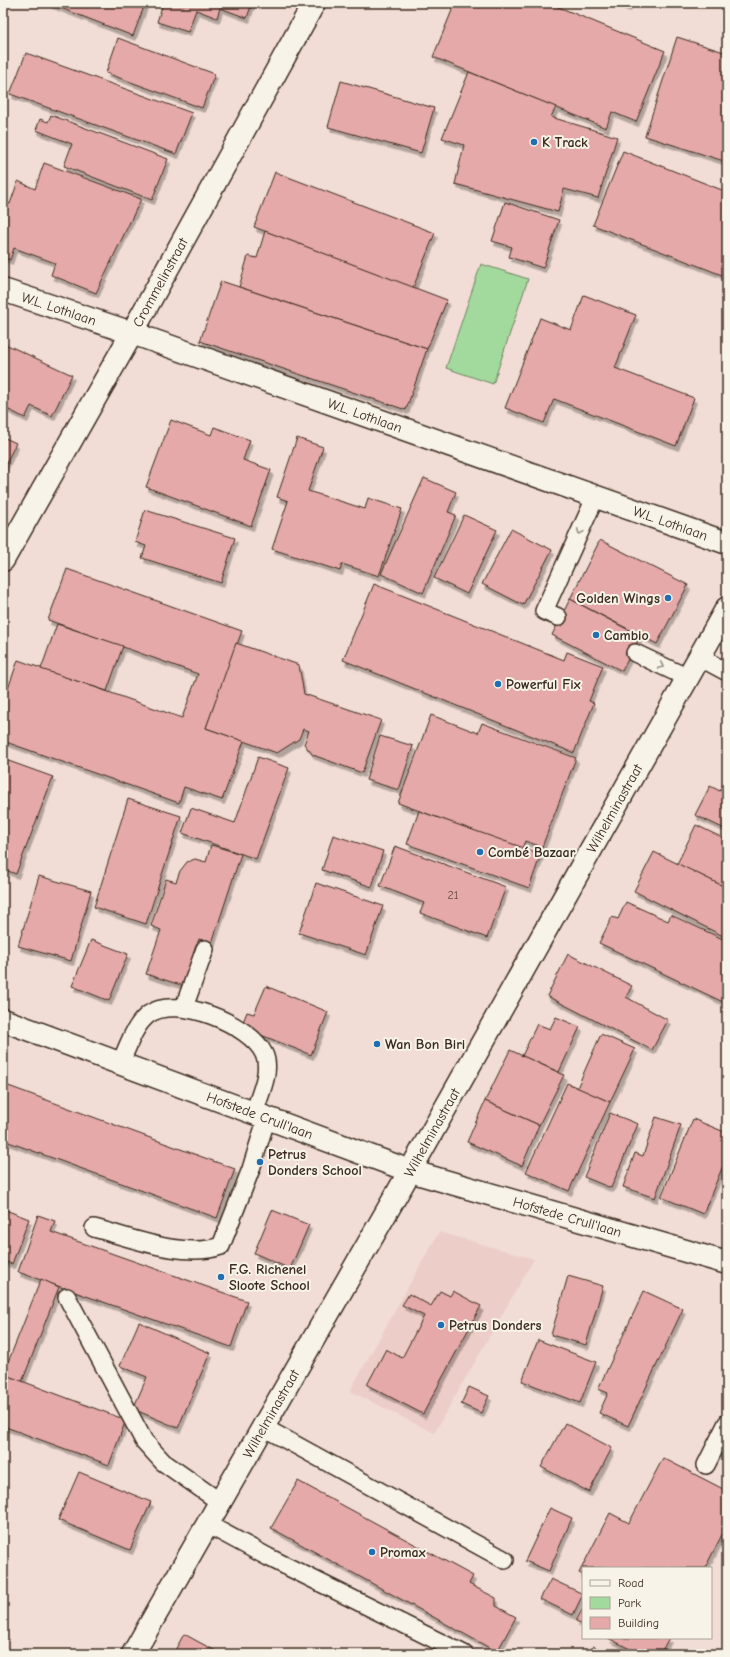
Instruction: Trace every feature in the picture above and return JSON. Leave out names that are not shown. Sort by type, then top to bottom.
[{"type":"street","name":"Crommelinstraat","points":[[3,560],[132,333],[314,3]]},
{"type":"street","name":"W.L. Lothlaan","points":[[3,290],[132,333],[727,542]]},
{"type":"street","name":"Wilhelminastraat","points":[[132,1654],[410,1171],[727,608]]},
{"type":"street","name":"Hofstede Crull'laan","points":[[3,1020],[410,1171],[727,1263]]},
{"type":"lane","points":[[558,617],[544,611],[596,496]]},
{"type":"lane","points":[[635,653],[688,678]]},
{"type":"lane","points":[[699,657],[727,672]]},
{"type":"lane","points":[[184,1007],[205,949]]},
{"type":"lane","points":[[94,1228],[183,1251],[208,1250],[221,1246],[251,1169],[267,1068],[264,1054],[255,1041],[232,1025],[198,1010],[184,1007],[165,1007],[150,1014],[139,1024],[120,1064]]},
{"type":"lane","points":[[67,1297],[144,1441],[163,1462],[220,1502]]},
{"type":"lane","points":[[706,1465],[727,1423]]},
{"type":"lane","points":[[263,1427],[505,1560]]},
{"type":"lane","points":[[207,1524],[268,1557],[464,1654]]},
{"type":"shaded area","name":"Petrus Donders","points":[[439,1232],[534,1259],[434,1433],[350,1391]]},
{"type":"green space","points":[[481,264],[528,279],[493,384],[446,368]]},
{"type":"building","points":[[48,3],[142,3],[145,4],[133,36]]},
{"type":"building","points":[[163,3],[252,3],[247,18],[220,8],[217,18],[196,10],[188,32],[157,22]]},
{"type":"building","points":[[455,3],[549,3],[665,51],[636,122],[612,112],[606,128],[433,57]]},
{"type":"building","points":[[618,3],[629,3],[628,7]]},
{"type":"building","points":[[677,37],[727,53],[727,162],[645,136]]},
{"type":"building","points":[[118,38],[215,74],[202,108],[106,73]]},
{"type":"building","points":[[26,53],[192,113],[176,154],[10,94]]},
{"type":"building","name":"K Track","points":[[469,72],[556,107],[551,117],[617,137],[598,198],[564,189],[558,212],[455,184],[464,145],[442,138]]},
{"type":"building","points":[[341,81],[434,108],[421,153],[328,127]]},
{"type":"building","points":[[51,115],[168,159],[152,200],[64,166],[72,144],[36,130],[40,119],[48,122]]},
{"type":"building","points":[[623,151],[727,192],[727,277],[593,225]]},
{"type":"building","points":[[44,163],[141,199],[96,293],[51,275],[55,263],[14,248],[10,260],[3,257],[3,201],[10,204],[18,181],[35,189]]},
{"type":"building","points":[[275,172],[435,233],[413,288],[254,227]]},
{"type":"building","points":[[505,202],[559,220],[543,268],[509,257],[512,247],[492,241]]},
{"type":"building","points":[[265,231],[447,300],[427,349],[239,287],[248,256],[257,258]]},
{"type":"building","points":[[221,281],[427,349],[406,410],[200,341]]},
{"type":"building","points":[[584,295],[636,315],[615,368],[694,398],[676,446],[554,399],[544,423],[505,408],[540,318],[571,330]]},
{"type":"building","points":[[3,343],[72,375],[52,416],[31,406],[25,418],[3,407]]},
{"type":"building","points":[[171,420],[211,435],[214,427],[250,440],[243,460],[271,470],[251,526],[146,487]]},
{"type":"building","points":[[3,437],[16,443],[3,470]]},
{"type":"building","points":[[297,438],[323,447],[308,491],[365,509],[368,498],[402,509],[379,576],[342,564],[340,571],[272,549],[288,501],[277,497]]},
{"type":"building","points":[[424,478],[456,492],[448,512],[456,515],[423,593],[381,574]]},
{"type":"building","points":[[145,510],[235,538],[221,583],[142,558],[146,546],[135,542]]},
{"type":"building","points":[[464,515],[497,530],[467,594],[434,578]]},
{"type":"building","points":[[511,529],[552,550],[523,605],[482,584]]},
{"type":"building","points":[[600,540],[688,585],[657,644],[570,599]]},
{"type":"building","points":[[67,569],[242,631],[206,728],[244,741],[222,800],[184,787],[179,803],[3,741],[3,703],[18,660],[182,718],[198,674],[48,620]]},
{"type":"building","name":"Powerful Fix","points":[[374,584],[564,660],[567,652],[603,666],[589,701],[594,703],[574,753],[343,660]]},
{"type":"building","name":"Cambio","points":[[570,599],[640,636],[622,671],[552,635]]},
{"type":"building","points":[[57,624],[123,646],[107,691],[41,669]]},
{"type":"building","points":[[236,643],[299,665],[304,694],[381,720],[362,773],[313,755],[304,744],[309,731],[303,729],[299,739],[277,753],[206,728]]},
{"type":"building","points":[[431,715],[478,733],[482,723],[576,758],[542,847],[525,841],[522,849],[398,803]]},
{"type":"building","points":[[380,736],[413,746],[399,790],[366,780]]},
{"type":"building","points":[[258,757],[289,768],[256,859],[182,833],[191,808],[235,823]]},
{"type":"building","points":[[3,759],[53,777],[16,874],[3,869]]},
{"type":"building","points":[[727,776],[727,830],[695,815],[710,786],[720,791]]},
{"type":"building","points":[[128,799],[181,816],[146,924],[94,907]]},
{"type":"building","name":"Combé Bazaar","points":[[419,811],[541,854],[529,888],[407,844]]},
{"type":"building","points":[[696,825],[727,840],[727,888],[677,864]]},
{"type":"building","points":[[333,835],[383,851],[372,887],[322,870]]},
{"type":"building","points":[[211,845],[241,854],[212,943],[199,939],[184,986],[146,974],[161,930],[151,926],[166,879],[176,882],[180,871],[187,862],[195,859],[206,862]]},
{"type":"building","points":[[395,846],[506,887],[487,938],[420,913],[424,903],[380,886]]},
{"type":"building","points":[[654,852],[727,888],[727,938],[634,891]]},
{"type":"building","points":[[39,876],[91,891],[71,961],[18,946]]},
{"type":"building","points":[[316,883],[383,906],[366,955],[299,933]]},
{"type":"building","points":[[626,902],[668,921],[671,915],[727,941],[727,998],[725,1003],[599,943],[612,917],[618,919]]},
{"type":"building","points":[[91,940],[128,954],[109,1001],[72,986]]},
{"type":"building","points":[[568,954],[632,986],[626,997],[668,1020],[652,1050],[547,996]]},
{"type":"building","points":[[266,986],[328,1012],[311,1055],[241,1027],[247,1012],[254,1014]]},
{"type":"building","points":[[556,1017],[580,1027],[559,1072],[522,1056],[537,1024],[550,1029]]},
{"type":"building","points":[[601,1034],[635,1049],[610,1102],[577,1088]]},
{"type":"building","points":[[510,1050],[564,1075],[539,1125],[485,1101]]},
{"type":"building","points":[[567,1083],[610,1102],[569,1191],[526,1172]]},
{"type":"building","points":[[3,1084],[235,1169],[217,1218],[3,1140]]},
{"type":"building","points":[[485,1101],[539,1125],[522,1166],[467,1142]]},
{"type":"building","points":[[610,1113],[638,1124],[611,1188],[584,1177]]},
{"type":"building","points":[[656,1117],[681,1125],[655,1198],[623,1187],[635,1153],[643,1156]]},
{"type":"building","points":[[693,1119],[727,1133],[727,1156],[703,1214],[661,1197]]},
{"type":"building","points":[[3,1209],[29,1219],[12,1264],[3,1261]]},
{"type":"building","points":[[272,1210],[309,1225],[290,1269],[254,1253]]},
{"type":"building","points":[[38,1215],[55,1221],[51,1232],[247,1301],[231,1347],[18,1272]]},
{"type":"building","points":[[568,1276],[603,1286],[586,1345],[551,1335]]},
{"type":"building","points":[[41,1279],[59,1287],[22,1382],[3,1375]]},
{"type":"building","points":[[440,1291],[450,1296],[453,1291],[481,1306],[423,1414],[367,1385],[386,1349],[402,1358],[424,1316],[402,1305],[409,1294],[431,1306]]},
{"type":"building","points":[[644,1291],[683,1309],[628,1426],[599,1413],[608,1393],[598,1389]]},
{"type":"building","points":[[139,1322],[210,1353],[178,1428],[133,1409],[147,1377],[120,1366]]},
{"type":"building","points":[[538,1340],[596,1362],[580,1403],[522,1381]]},
{"type":"building","points":[[3,1374],[126,1420],[109,1465],[3,1426]]},
{"type":"building","points":[[469,1387],[489,1396],[481,1413],[461,1404]]},
{"type":"building","points":[[565,1423],[612,1448],[589,1492],[541,1467]]},
{"type":"building","points":[[663,1458],[727,1491],[727,1525],[706,1567],[582,1567],[610,1513],[629,1523]]},
{"type":"building","points":[[79,1472],[151,1502],[130,1550],[58,1520]]},
{"type":"building","name":"Promax","points":[[298,1481],[473,1576],[469,1584],[496,1598],[496,1606],[516,1617],[497,1652],[271,1528]]},
{"type":"building","points":[[550,1508],[572,1518],[549,1571],[525,1561]]},
{"type":"building","points":[[582,1567],[582,1574],[579,1573]]},
{"type":"building","points":[[551,1579],[582,1594],[573,1615],[540,1599]]},
{"type":"building","points":[[582,1610],[582,1624],[576,1621]]},
{"type":"building","points":[[184,1634],[221,1654],[173,1654]]},
{"type":"building","points":[[610,1639],[668,1639],[660,1654],[640,1654]]},
{"type":"building","points":[[593,1646],[608,1654],[588,1654]]},
{"type":"place","name":"K Track","points":[[534,142]]},
{"type":"place","name":"Golden Wings","points":[[668,598]]},
{"type":"place","name":"Cambio","points":[[596,635]]},
{"type":"place","name":"Powerful Fix","points":[[498,684]]},
{"type":"place","name":"Combé Bazaar","points":[[480,852]]},
{"type":"place","name":"Wan Bon Biri","points":[[377,1044]]},
{"type":"place","name":"Petrus Donders School","points":[[260,1162]]},
{"type":"place","name":"F.G. Richenel Sloote School","points":[[221,1277]]},
{"type":"place","name":"Petrus Donders","points":[[441,1325]]},
{"type":"place","name":"Promax","points":[[372,1552]]}]
